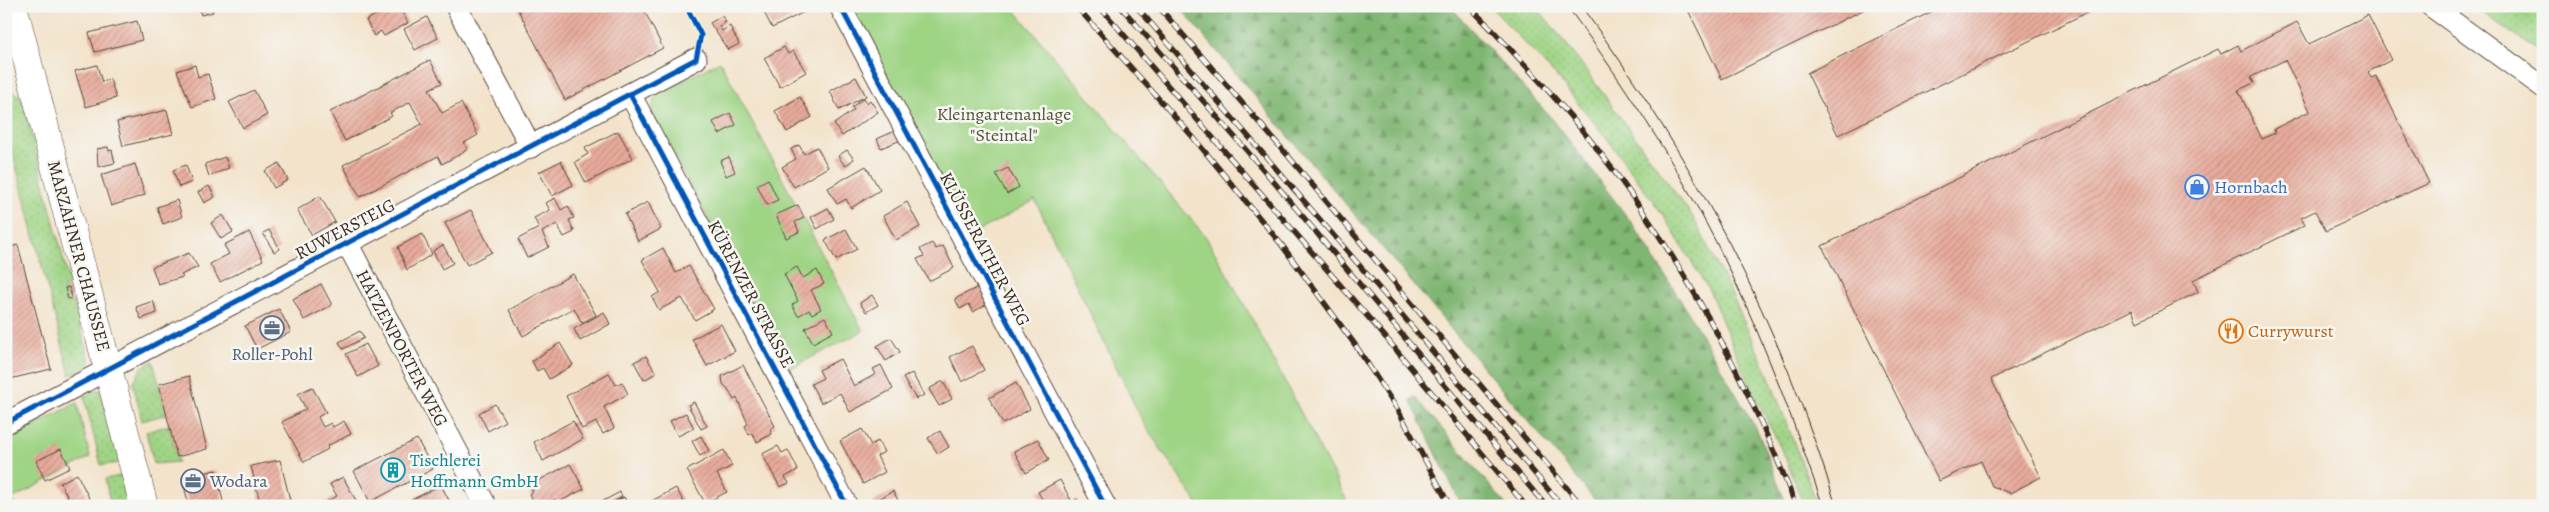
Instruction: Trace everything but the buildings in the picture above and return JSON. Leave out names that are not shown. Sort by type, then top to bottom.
[{"type":"street","name":"MARZAHNER CHAUSSEE","points":[[14,6],[144,506]]},
{"type":"street","points":[[456,6],[531,146]]},
{"type":"street","name":"KLÜSSERATHER WEG","points":[[840,6],[1105,506]]},
{"type":"street","points":[[2431,6],[2543,87]]},
{"type":"street","name":"RUWERSTEIG","points":[[6,423],[696,59]]},
{"type":"street","name":"KÜRENZER STRASSE","points":[[630,94],[847,506]]},
{"type":"street","name":"HATZENPORTER WEG","points":[[347,243],[486,506]]},
{"type":"green space","name":"Kleingartenanlage \"Steintal\"","points":[[849,6],[1011,6],[1206,237],[1250,315],[1347,501],[1339,506],[1199,506],[1144,424],[1035,200],[970,236]]},
{"type":"green space","points":[[1179,6],[1450,6],[1554,121],[1634,226],[1688,312],[1758,432],[1787,506],[1600,506]]},
{"type":"green space","points":[[1490,6],[1536,6],[1575,55],[1693,217],[1768,374],[1818,506],[1804,506],[1785,457],[1744,373],[1710,292],[1663,215],[1606,137],[1557,77]]},
{"type":"green space","points":[[2473,6],[2543,6],[2543,55]]},
{"type":"green space","points":[[720,61],[863,331],[789,369],[651,112],[655,98],[661,92]]},
{"type":"green space","points":[[11,89],[22,98],[70,285],[64,287],[67,303],[74,302],[90,363],[87,367],[70,375],[6,127],[6,90]]},
{"type":"green space","points":[[153,361],[167,414],[142,421],[133,383],[142,367]]},
{"type":"green space","points":[[95,390],[100,390],[122,463],[101,465],[84,396]]},
{"type":"green space","points":[[1415,397],[1507,506],[1462,506],[1410,400]]},
{"type":"green space","points":[[77,403],[90,457],[12,499],[15,506],[6,506],[6,440]]},
{"type":"green space","points":[[169,425],[178,462],[154,464],[146,432]]},
{"type":"green space","points":[[124,475],[133,506],[111,506],[105,479]]},
{"type":"tram line","points":[[1567,6],[1613,71],[1656,137],[1697,206],[1715,241],[1746,305],[1770,362],[1823,506]]},
{"type":"tram line","points":[[1581,6],[1622,63],[1660,123],[1697,183],[1730,245],[1789,373],[1814,439],[1836,506]]},
{"type":"railway","points":[[1076,6],[1192,136],[1281,244],[1356,346],[1399,412],[1450,506]]},
{"type":"railway","points":[[1099,6],[1387,339],[1526,506]]},
{"type":"railway","points":[[1120,6],[1268,175],[1546,506]]},
{"type":"railway","points":[[1136,6],[1403,316],[1562,506]]},
{"type":"railway","points":[[1158,6],[1289,157],[1582,506]]},
{"type":"railway","points":[[1469,6],[1535,76],[1583,131],[1629,191],[1657,233],[1685,277],[1734,366],[1777,459],[1796,506]]},
{"type":"cycle path","points":[[6,423],[696,59],[701,35],[686,6]]},
{"type":"cycle path","points":[[840,6],[1105,506]]},
{"type":"cycle path","points":[[630,94],[847,506]]},
{"type":"place","name":"Hornbach","points":[[2197,187]]},
{"type":"place","name":"Roller-Pohl","points":[[272,328]]},
{"type":"place","name":"Currywurst","points":[[2231,331]]},
{"type":"place","name":"Tischlerei Hoffmann GmbH","points":[[393,470]]},
{"type":"place","name":"Wodara","points":[[193,481]]}]
